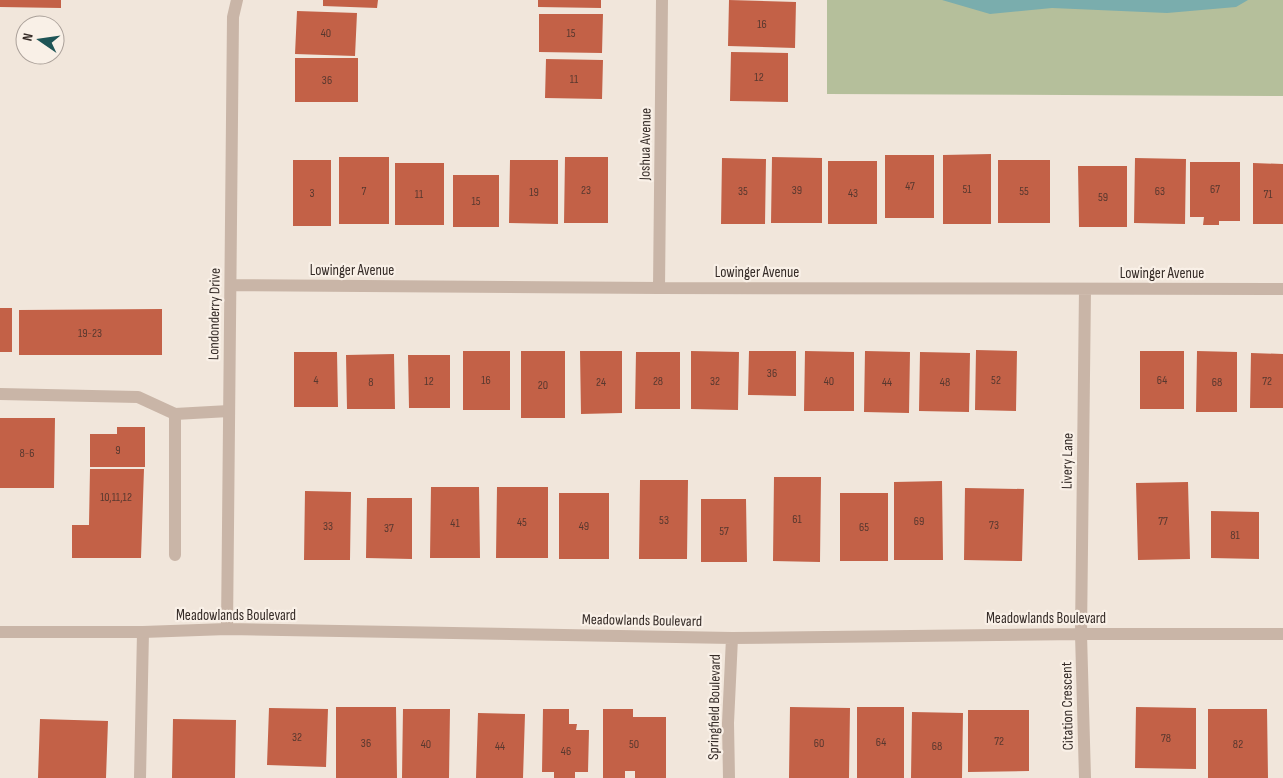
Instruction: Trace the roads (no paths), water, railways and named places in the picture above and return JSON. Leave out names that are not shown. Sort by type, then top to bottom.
[{"type":"street","name":"Londonderry Drive","points":[[227,630],[233,17],[237,0]]},
{"type":"street","name":"Joshua Avenue","points":[[659,288],[662,0]]},
{"type":"street","name":"Lowinger Avenue","points":[[231,285],[1283,290]]},
{"type":"street","name":"Livery Lane","points":[[1081,634],[1085,289]]},
{"type":"street","points":[[0,394],[138,397],[175,414],[229,411]]},
{"type":"street","points":[[175,414],[175,555]]},
{"type":"street","name":"Meadowlands Boulevard","points":[[0,632],[227,630],[732,638],[1283,634]]},
{"type":"street","points":[[140,778],[143,632]]},
{"type":"street","name":"Citation Crescent","points":[[1081,634],[1085,778]]},
{"type":"street","name":"Springfield Boulevard","points":[[729,778],[728,723],[732,638]]},
{"type":"water","points":[[942,0],[1248,0],[1236,7],[1167,13],[1052,8],[990,14]]}]
